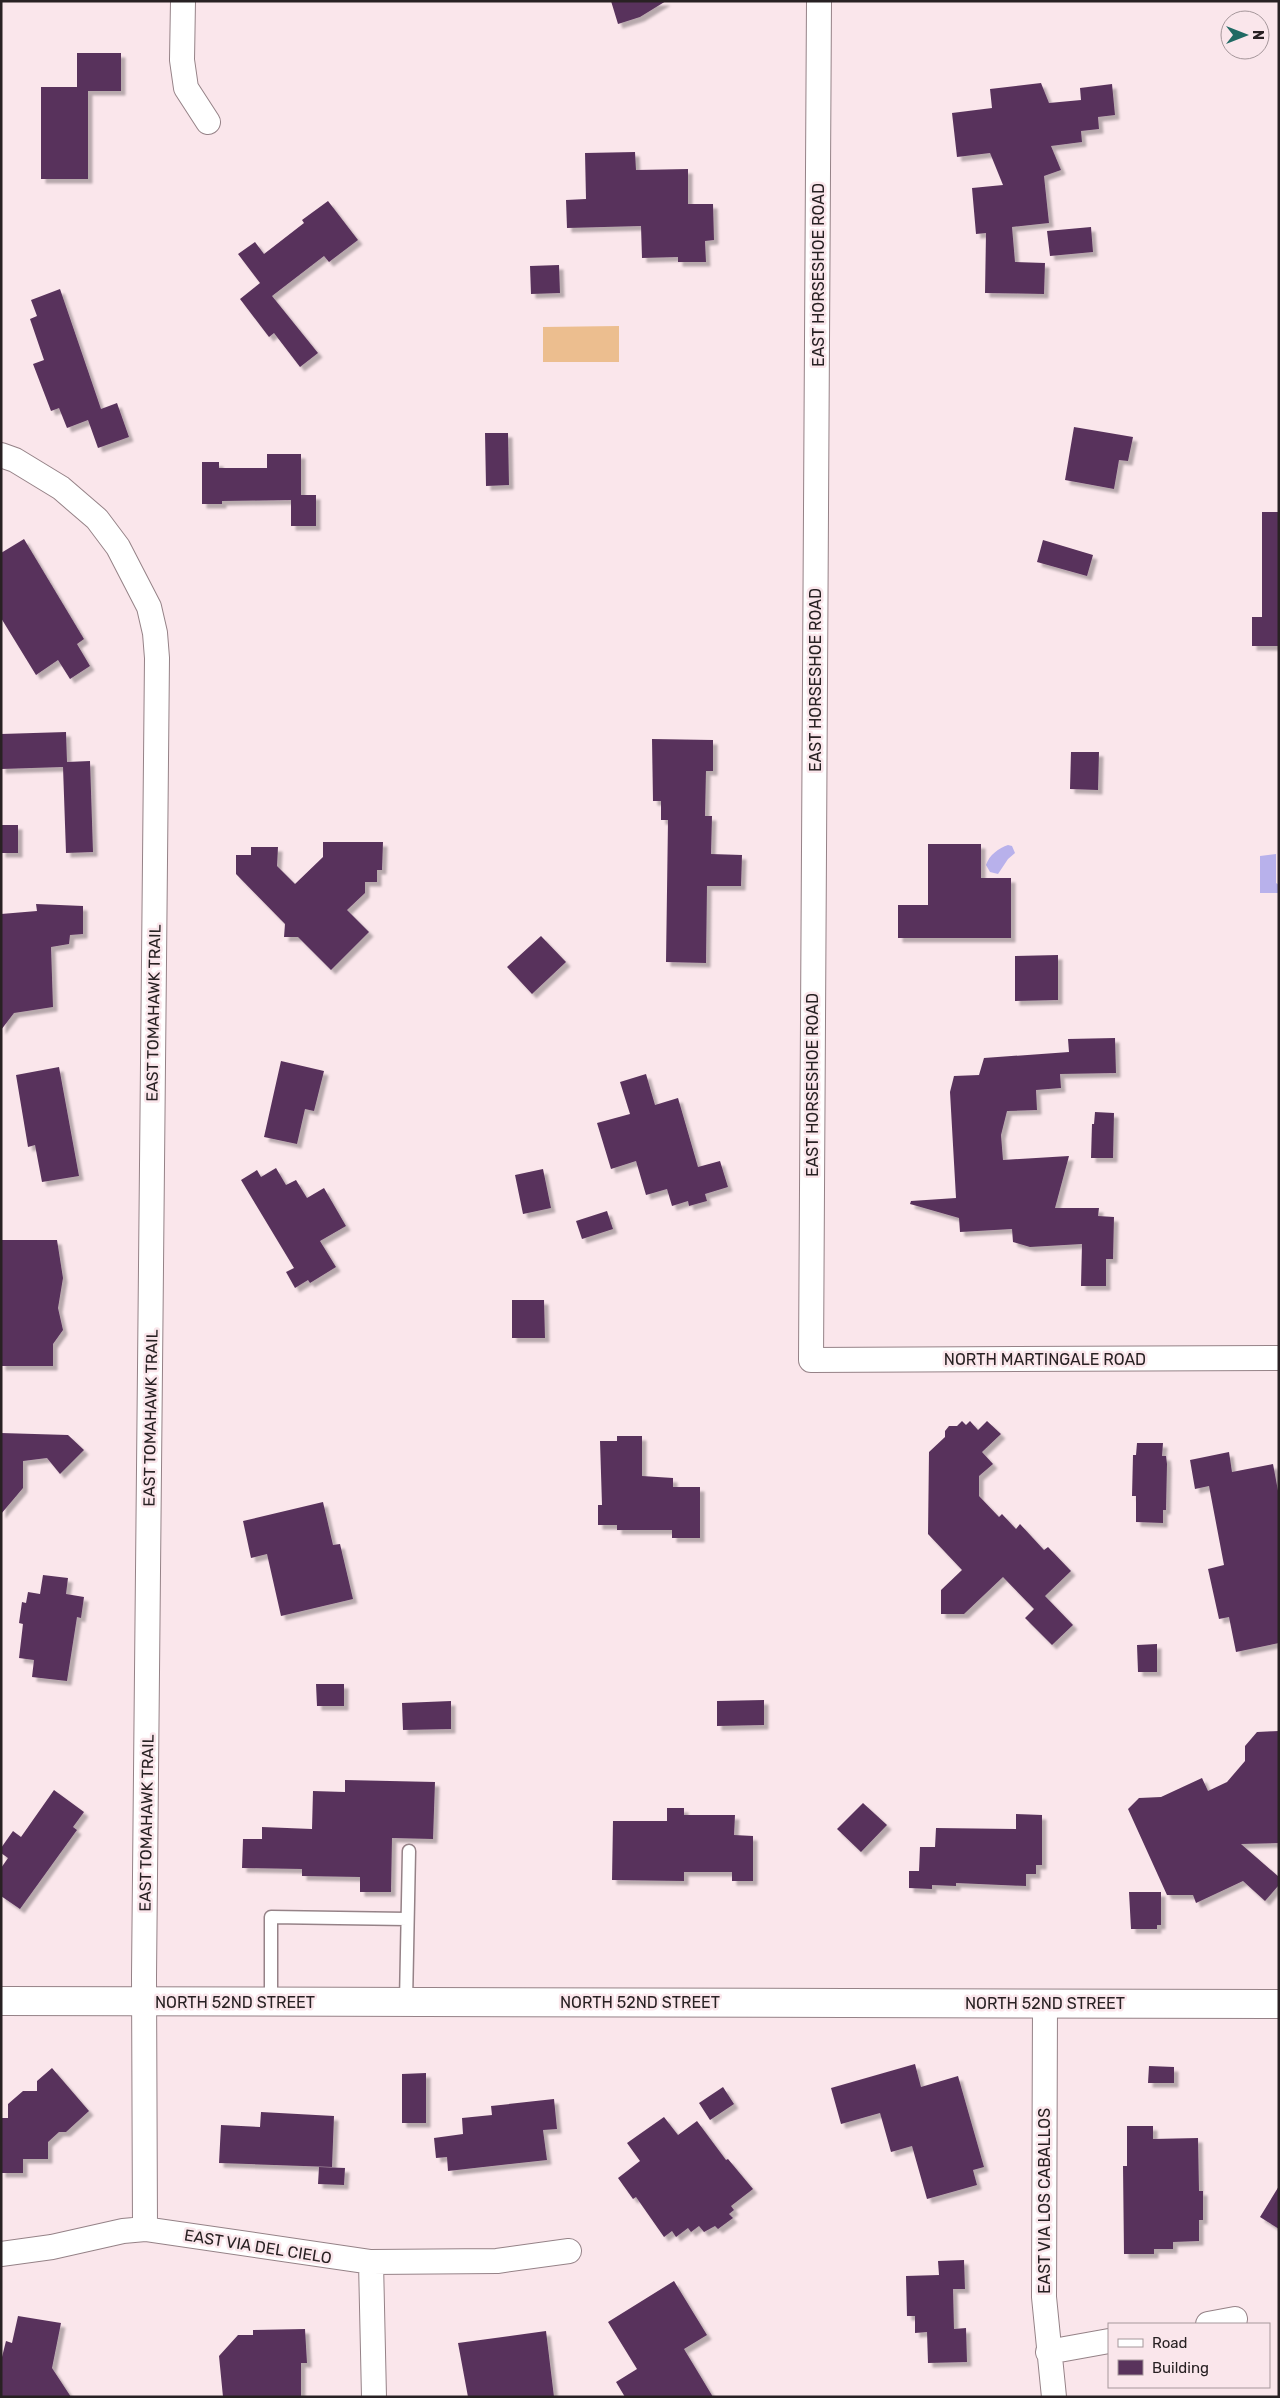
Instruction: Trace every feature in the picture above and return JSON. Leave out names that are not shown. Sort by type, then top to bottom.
[{"type":"street","points":[[183,1],[182,60],[186,88],[208,122]]},
{"type":"street","name":"EAST HORSESHOE ROAD","points":[[811,1360],[819,1]]},
{"type":"street","name":"EAST TOMAHAWK TRAIL","points":[[1,456],[15,460],[61,488],[96,519],[118,547],[149,607],[155,633],[157,668],[144,2002],[145,2229]]},
{"type":"street","name":"NORTH MARTINGALE ROAD","points":[[811,1360],[1279,1358]]},
{"type":"street","name":"NORTH 52ND STREET","points":[[1,2001],[820,2001],[1045,2004],[1279,2004]]},
{"type":"street","name":"EAST VIA LOS CABALLOS","points":[[1045,2004],[1044,2297],[1054,2397]]},
{"type":"street","name":"EAST VIA DEL CIELO","points":[[1,2254],[52,2247],[122,2231],[145,2229],[371,2262],[497,2261],[569,2251]]},
{"type":"street","points":[[371,2262],[374,2397]]},
{"type":"street","points":[[1213,2323],[1235,2319]]},
{"type":"street","points":[[1048,2352],[1108,2341]]},
{"type":"lane","points":[[406,2002],[408,1851]]},
{"type":"lane","points":[[271,2002],[271,1917],[407,1919]]},
{"type":"shaded area","points":[[619,326],[619,362],[543,362],[543,327]]},
{"type":"shaded area","points":[[1008,845],[1012,846],[1015,853],[1008,859],[998,874],[990,872],[986,865],[989,858],[998,850]]},
{"type":"shaded area","points":[[1276,854],[1276,883],[1279,885],[1279,893],[1260,893],[1260,856]]},
{"type":"building","points":[[611,1],[666,1],[640,17],[618,24]]},
{"type":"building","points":[[77,53],[121,53],[121,91],[88,91],[88,179],[41,179],[41,87],[77,87]]},
{"type":"building","points":[[1041,83],[1049,103],[1081,100],[1080,88],[1112,84],[1115,115],[1098,117],[1099,129],[1081,131],[1082,142],[1051,146],[1061,170],[1044,176],[1049,223],[1012,227],[1015,262],[1045,263],[1044,294],[985,293],[986,233],[976,234],[972,188],[1003,185],[990,153],[957,157],[952,113],[992,108],[990,89]]},
{"type":"building","points":[[635,152],[636,170],[688,169],[688,204],[713,204],[714,240],[705,241],[706,262],[678,262],[678,257],[642,258],[641,226],[567,228],[566,200],[586,199],[585,153]]},
{"type":"building","points":[[328,201],[358,240],[329,262],[324,256],[272,296],[318,353],[300,367],[274,333],[269,337],[240,299],[260,283],[238,254],[255,242],[264,254],[304,223],[302,220]]},
{"type":"building","points":[[1091,227],[1093,252],[1050,256],[1047,231]]},
{"type":"building","points":[[559,265],[560,293],[531,294],[530,266]]},
{"type":"building","points":[[60,289],[101,409],[117,403],[129,437],[98,448],[88,420],[67,428],[59,408],[51,411],[33,364],[44,360],[30,319],[37,316],[31,300]]},
{"type":"building","points":[[1074,427],[1133,437],[1128,461],[1119,460],[1114,489],[1065,480]]},
{"type":"building","points":[[485,433],[508,433],[509,485],[486,486]]},
{"type":"building","points":[[267,454],[301,454],[301,495],[316,495],[316,526],[291,526],[291,500],[222,501],[222,504],[202,504],[202,462],[219,462],[219,468],[267,468]]},
{"type":"building","points":[[1262,512],[1279,512],[1279,646],[1252,646],[1252,617],[1262,617]]},
{"type":"building","points":[[24,539],[84,639],[77,644],[90,666],[70,679],[58,660],[36,675],[1,618],[1,553]]},
{"type":"building","points":[[1043,540],[1093,555],[1087,576],[1037,562]]},
{"type":"building","points":[[66,732],[67,762],[90,761],[93,852],[66,853],[63,767],[1,769],[1,734]]},
{"type":"building","points":[[652,739],[713,740],[713,771],[706,771],[705,816],[712,816],[711,854],[742,855],[741,886],[707,886],[706,963],[666,962],[668,820],[661,820],[661,801],[653,801]]},
{"type":"building","points":[[1071,752],[1099,752],[1098,790],[1070,789]]},
{"type":"building","points":[[1,825],[18,825],[18,853],[1,853]]},
{"type":"building","points":[[323,842],[383,842],[382,870],[377,870],[377,882],[365,882],[365,893],[347,910],[369,932],[331,970],[298,937],[284,937],[285,924],[236,874],[236,855],[251,855],[251,847],[278,847],[277,866],[295,884],[323,857]]},
{"type":"building","points":[[928,844],[981,844],[981,878],[1011,878],[1011,938],[898,938],[898,905],[928,905]]},
{"type":"building","points":[[36,904],[83,906],[83,934],[70,935],[69,944],[51,947],[53,1007],[14,1013],[1,1030],[1,914],[37,911]]},
{"type":"building","points":[[541,936],[566,962],[532,994],[507,967]]},
{"type":"building","points":[[1058,955],[1058,1000],[1015,1001],[1015,956]]},
{"type":"building","points":[[1115,1038],[1116,1073],[1060,1074],[1061,1088],[1036,1090],[1037,1110],[1007,1111],[1001,1135],[1003,1160],[1069,1156],[1055,1208],[1099,1208],[1098,1216],[1114,1217],[1113,1259],[1106,1259],[1106,1286],[1081,1286],[1082,1244],[1030,1247],[1013,1242],[1012,1229],[960,1232],[959,1218],[910,1204],[911,1201],[956,1198],[950,1092],[954,1076],[979,1075],[984,1058],[1069,1052],[1068,1039]]},
{"type":"building","points":[[281,1061],[324,1071],[314,1111],[305,1109],[297,1144],[264,1137]]},
{"type":"building","points":[[59,1067],[79,1176],[42,1182],[35,1145],[28,1147],[16,1075]]},
{"type":"building","points":[[646,1074],[655,1105],[678,1098],[698,1167],[720,1161],[728,1187],[705,1194],[707,1201],[689,1206],[688,1201],[672,1206],[667,1189],[646,1195],[636,1161],[611,1169],[597,1123],[630,1114],[620,1082]]},
{"type":"building","points":[[1095,1112],[1114,1113],[1113,1158],[1091,1158],[1092,1124],[1094,1124]]},
{"type":"building","points":[[276,1168],[286,1185],[296,1180],[307,1198],[324,1188],[346,1226],[320,1241],[336,1267],[310,1283],[308,1280],[295,1288],[286,1272],[294,1268],[241,1180],[257,1170],[261,1177]]},
{"type":"building","points":[[543,1169],[551,1208],[523,1214],[515,1175]]},
{"type":"building","points":[[607,1211],[613,1229],[582,1239],[576,1221]]},
{"type":"building","points":[[1,1240],[57,1240],[63,1278],[58,1308],[63,1330],[53,1344],[53,1366],[1,1366]]},
{"type":"building","points":[[512,1300],[544,1300],[545,1338],[512,1338]]},
{"type":"building","points":[[962,1421],[966,1425],[970,1421],[978,1430],[987,1421],[1001,1434],[982,1452],[993,1464],[979,1476],[979,1496],[999,1517],[1002,1514],[1016,1529],[1020,1524],[1044,1550],[1048,1547],[1071,1571],[1045,1596],[1073,1625],[1052,1645],[1025,1618],[1034,1609],[1003,1577],[964,1614],[941,1614],[941,1590],[962,1570],[928,1534],[929,1452],[945,1437],[945,1431],[949,1426],[957,1426]]},
{"type":"building","points":[[1,1433],[68,1435],[84,1450],[60,1474],[47,1458],[23,1461],[23,1488],[1,1514]]},
{"type":"building","points":[[617,1436],[642,1436],[642,1476],[673,1478],[673,1487],[700,1487],[700,1538],[672,1538],[672,1530],[617,1530],[617,1525],[598,1525],[598,1505],[602,1505],[600,1441],[617,1441]]},
{"type":"building","points":[[1137,1443],[1163,1443],[1162,1456],[1166,1456],[1167,1464],[1166,1510],[1163,1510],[1163,1523],[1136,1522],[1136,1496],[1132,1496],[1133,1455],[1136,1455]]},
{"type":"building","points":[[1229,1452],[1232,1472],[1273,1464],[1279,1496],[1279,1643],[1236,1652],[1229,1617],[1219,1619],[1208,1569],[1224,1565],[1209,1486],[1195,1489],[1190,1460]]},
{"type":"building","points":[[323,1502],[333,1545],[340,1544],[353,1599],[281,1616],[267,1554],[251,1558],[243,1521]]},
{"type":"building","points":[[43,1575],[68,1578],[66,1594],[84,1597],[81,1618],[77,1617],[67,1681],[32,1677],[34,1660],[19,1658],[23,1624],[19,1623],[22,1602],[26,1603],[28,1592],[40,1594]]},
{"type":"building","points":[[1157,1644],[1157,1672],[1138,1672],[1137,1645]]},
{"type":"building","points":[[316,1684],[344,1684],[344,1706],[317,1706]]},
{"type":"building","points":[[764,1700],[764,1725],[717,1726],[717,1701]]},
{"type":"building","points":[[451,1701],[451,1729],[403,1730],[402,1703]]},
{"type":"building","points":[[1279,1731],[1279,1843],[1241,1844],[1279,1877],[1279,1885],[1265,1901],[1243,1881],[1196,1903],[1193,1895],[1167,1895],[1128,1809],[1139,1798],[1161,1797],[1202,1778],[1208,1791],[1227,1782],[1245,1761],[1245,1746],[1257,1732]]},
{"type":"building","points":[[345,1780],[435,1782],[433,1839],[392,1838],[391,1892],[360,1892],[360,1877],[302,1876],[302,1869],[242,1868],[243,1839],[262,1839],[262,1827],[312,1829],[313,1791],[345,1792]]},
{"type":"building","points":[[54,1790],[84,1812],[73,1827],[77,1830],[20,1909],[1,1896],[1,1868],[8,1858],[1,1853],[1,1848],[13,1831],[21,1837]]},
{"type":"building","points":[[863,1803],[887,1825],[861,1852],[837,1829]]},
{"type":"building","points":[[667,1808],[684,1808],[684,1815],[735,1815],[734,1835],[753,1836],[753,1881],[732,1881],[732,1872],[684,1872],[684,1881],[612,1880],[613,1821],[667,1821]]},
{"type":"building","points":[[1016,1814],[1042,1815],[1042,1865],[1036,1865],[1036,1874],[1026,1874],[1026,1886],[956,1883],[956,1886],[932,1885],[932,1889],[909,1888],[909,1871],[919,1871],[920,1847],[935,1847],[936,1828],[1016,1829]]},
{"type":"building","points":[[1129,1892],[1161,1892],[1161,1925],[1157,1925],[1157,1929],[1131,1929]]},
{"type":"building","points":[[915,2064],[921,2087],[958,2076],[984,2167],[973,2170],[977,2185],[927,2199],[912,2146],[891,2152],[880,2113],[841,2124],[831,2088]]},
{"type":"building","points":[[1149,2066],[1174,2067],[1174,2083],[1148,2083]]},
{"type":"building","points":[[52,2068],[89,2111],[66,2132],[59,2132],[48,2142],[48,2159],[23,2159],[23,2173],[1,2173],[1,2118],[8,2118],[8,2104],[23,2091],[37,2091],[37,2081]]},
{"type":"building","points":[[426,2073],[426,2123],[402,2123],[402,2074]]},
{"type":"building","points":[[723,2087],[734,2104],[710,2120],[699,2103]]},
{"type":"building","points":[[554,2099],[557,2129],[543,2130],[547,2160],[448,2171],[447,2157],[436,2158],[434,2138],[463,2134],[462,2118],[492,2115],[491,2106]]},
{"type":"building","points":[[261,2112],[334,2116],[332,2167],[219,2163],[221,2125],[260,2127]]},
{"type":"building","points":[[664,2117],[678,2135],[697,2121],[726,2160],[728,2159],[753,2189],[731,2206],[734,2210],[729,2214],[733,2218],[718,2229],[715,2226],[704,2232],[699,2226],[691,2232],[688,2228],[676,2237],[672,2231],[664,2237],[636,2197],[633,2199],[618,2178],[640,2161],[627,2143]]},
{"type":"building","points":[[1127,2126],[1153,2126],[1153,2139],[1198,2138],[1199,2191],[1203,2191],[1203,2220],[1199,2220],[1199,2241],[1173,2242],[1173,2249],[1154,2249],[1154,2254],[1124,2254],[1123,2166],[1127,2166]]},
{"type":"building","points":[[319,2167],[345,2168],[344,2185],[318,2184]]},
{"type":"building","points":[[1279,2186],[1279,2229],[1260,2217]]},
{"type":"building","points":[[964,2260],[965,2289],[953,2289],[954,2329],[966,2328],[967,2362],[928,2363],[927,2332],[915,2333],[915,2316],[907,2316],[906,2276],[939,2275],[938,2261]]},
{"type":"building","points":[[674,2281],[707,2335],[684,2349],[713,2397],[625,2397],[616,2382],[637,2369],[608,2322]]},
{"type":"building","points":[[18,2316],[61,2323],[52,2368],[71,2397],[1,2397],[1,2361],[6,2341],[12,2343]]},
{"type":"building","points":[[305,2329],[307,2363],[301,2363],[301,2397],[223,2397],[219,2356],[238,2335],[253,2335],[253,2330]]},
{"type":"building","points":[[546,2331],[554,2397],[468,2397],[458,2343]]}]
